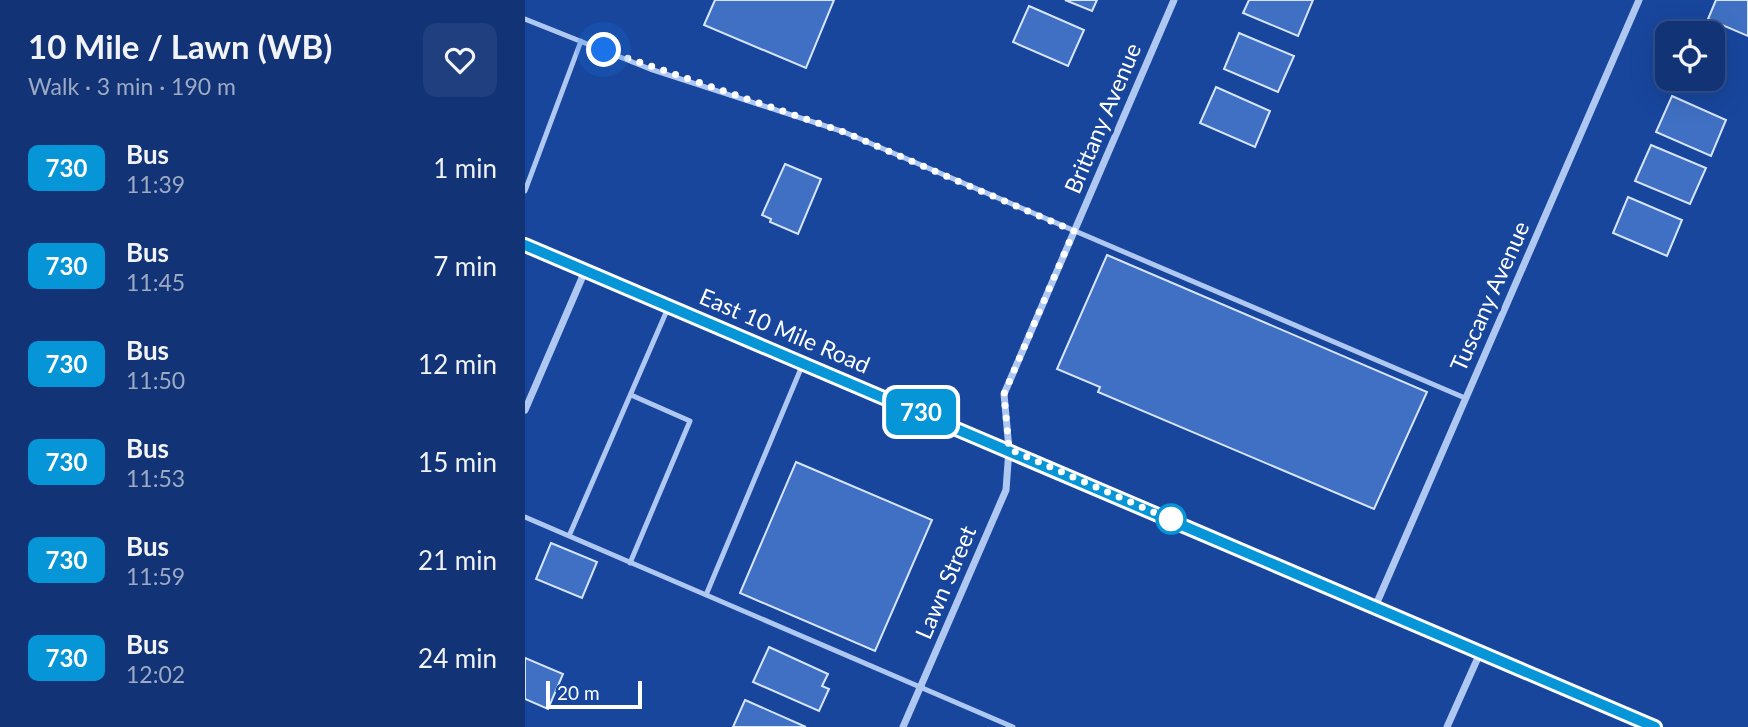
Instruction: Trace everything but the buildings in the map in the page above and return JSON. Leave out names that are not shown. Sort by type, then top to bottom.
[{"type":"main road","name":"East 10 Mile Road","points":[[525,245],[1480,652]]},
{"type":"main road","points":[[1480,652],[1655,727]]},
{"type":"street","name":"Brittany Avenue","points":[[1009,449],[1004,394],[1174,0]]},
{"type":"street","name":"Tuscany Avenue","points":[[1374,607],[1639,0]]},
{"type":"street","points":[[525,410],[585,271]]},
{"type":"street","name":"Lawn Street","points":[[903,727],[1006,490],[1009,449]]},
{"type":"street","points":[[1447,727],[1480,652]]},
{"type":"lane","points":[[525,19],[650,69],[844,132],[1465,398]]},
{"type":"lane","points":[[525,191],[581,41]]},
{"type":"lane","points":[[569,536],[669,306]]},
{"type":"lane","points":[[706,595],[804,363]]},
{"type":"lane","points":[[630,563],[690,421],[631,396]]},
{"type":"lane","points":[[525,517],[1013,727]]},
{"type":"bus line","name":"730","points":[[525,245],[1009,449],[1655,727]]},
{"type":"route","points":[[604,50],[650,69],[844,132],[1074,231],[1004,394],[1009,449],[1174,521],[1171,519]]}]
